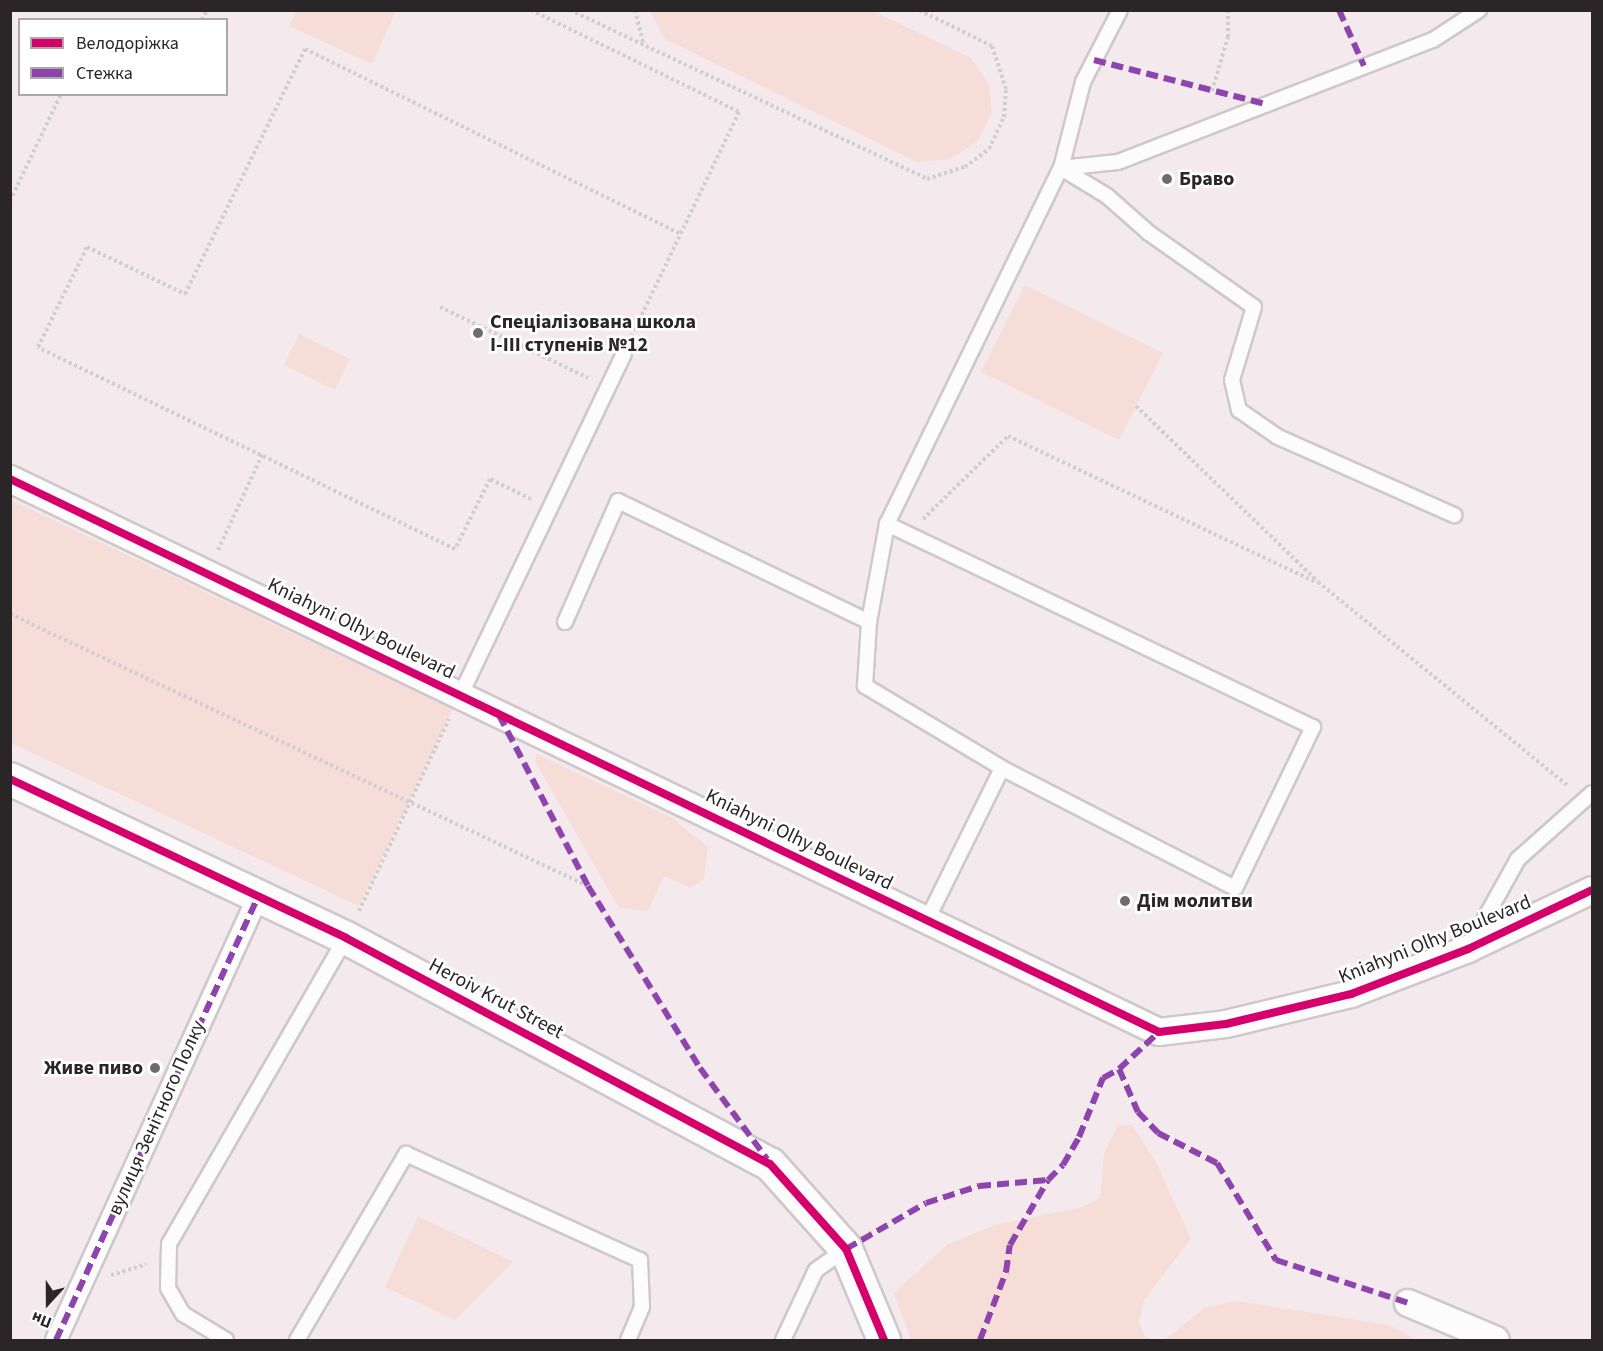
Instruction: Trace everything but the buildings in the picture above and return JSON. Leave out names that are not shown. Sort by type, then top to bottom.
[{"type":"street","name":"Kniahyni Olhy Boulevard","points":[[10,479],[1159,1032],[1226,1024],[1351,994],[1468,949],[1593,890]]},
{"type":"street","name":"Heroiv Krut Street","points":[[10,779],[346,938],[770,1164],[846,1249],[884,1341]]},
{"type":"street","name":"вулиця Зенітного Полку","points":[[56,1341],[258,896]]},
{"type":"street","points":[[1408,1303],[1496,1341]]},
{"type":"lane","points":[[887,524],[1313,727],[1235,888],[1002,768],[865,686],[869,622],[887,524],[1061,168],[1083,82],[1120,10]]},
{"type":"lane","points":[[1061,168],[1118,162],[1433,40],[1479,10]]},
{"type":"lane","points":[[1061,168],[1107,196],[1149,233],[1254,308],[1232,380],[1239,410],[1278,437],[1454,515]]},
{"type":"lane","points":[[460,696],[624,354]]},
{"type":"lane","points":[[566,622],[618,501],[869,622]]},
{"type":"lane","points":[[927,920],[1002,768]]},
{"type":"lane","points":[[1468,949],[1518,859],[1589,796]]},
{"type":"lane","points":[[226,1341],[183,1314],[168,1288],[169,1244],[346,938]]},
{"type":"lane","points":[[297,1341],[305,1331],[406,1154],[640,1260],[642,1306],[628,1341]]},
{"type":"lane","points":[[783,1341],[816,1270],[846,1249]]},
{"type":"path","points":[[531,10],[739,111],[624,354]]},
{"type":"path","points":[[570,10],[927,179],[966,167],[989,149],[1004,117],[1006,89],[992,46],[919,10]]},
{"type":"path","points":[[635,10],[644,45]]},
{"type":"path","points":[[1212,91],[1228,37],[1228,10]]},
{"type":"path","points":[[550,509],[490,479],[455,549],[38,346],[87,247],[185,294],[305,49],[681,234]]},
{"type":"path","points":[[10,201],[60,96]]},
{"type":"path","points":[[440,307],[608,388]]},
{"type":"path","points":[[1136,406],[1318,582],[1589,796]]},
{"type":"path","points":[[907,534],[1008,436],[1318,582]]},
{"type":"path","points":[[207,573],[262,455]]},
{"type":"path","points":[[10,614],[588,886]]},
{"type":"path","points":[[346,938],[460,696]]},
{"type":"path","points":[[88,1270],[116,1276],[142,1267],[169,1244]]},
{"type":"shaded area","points":[[296,10],[396,11],[372,64],[289,26]]},
{"type":"shaded area","points":[[650,11],[873,11],[971,58],[989,85],[992,113],[978,141],[950,159],[917,162],[665,39]]},
{"type":"shaded area","points":[[1025,285],[1163,353],[1119,440],[981,372]]},
{"type":"shaded area","points":[[299,334],[350,359],[335,390],[284,365]]},
{"type":"shaded area","points":[[11,500],[453,709],[359,906],[11,743]]},
{"type":"shaded area","points":[[537,754],[672,818],[708,847],[704,879],[691,888],[664,876],[648,911],[619,908],[535,761]]},
{"type":"shaded area","points":[[1118,1125],[1132,1125],[1157,1164],[1191,1239],[1144,1300],[1139,1322],[1144,1335],[1153,1340],[911,1340],[894,1293],[948,1244],[995,1225],[1082,1207],[1100,1198],[1104,1153]]},
{"type":"shaded area","points":[[418,1216],[513,1262],[455,1320],[385,1287]]},
{"type":"shaded area","points":[[1238,1301],[1389,1325],[1417,1340],[1157,1340],[1167,1338],[1205,1307]]},
{"type":"marked path","points":[[1339,10],[1364,66]]},
{"type":"marked path","points":[[1094,60],[1265,104]]},
{"type":"marked path","points":[[499,715],[588,886],[700,1068],[767,1159]]},
{"type":"marked path","points":[[56,1340],[258,896]]},
{"type":"marked path","points":[[846,1249],[926,1203],[979,1186],[1048,1180],[1063,1165],[1079,1137],[1103,1078],[1119,1069],[1159,1032]]},
{"type":"marked path","points":[[1119,1069],[1138,1112],[1158,1133],[1217,1163],[1276,1260],[1408,1303]]},
{"type":"marked path","points":[[980,1340],[1006,1272],[1010,1245],[1048,1180]]},
{"type":"cycle path","points":[[10,479],[1159,1032],[1226,1024],[1351,994],[1468,949],[1592,890]]},
{"type":"cycle path","points":[[10,779],[346,938],[770,1164],[846,1249],[884,1340]]},
{"type":"place","name":"Браво","points":[[1167,179]]},
{"type":"place","name":"Спеціалізована школа І-ІІІ ступенів №12","points":[[478,333]]},
{"type":"place","name":"Дім молитви","points":[[1125,901]]},
{"type":"place","name":"Живе пиво","points":[[155,1068]]}]
